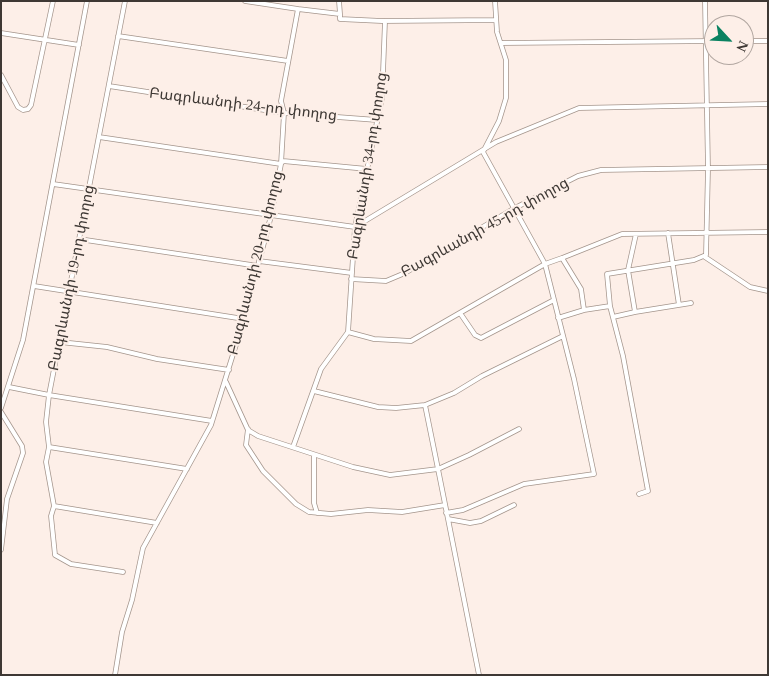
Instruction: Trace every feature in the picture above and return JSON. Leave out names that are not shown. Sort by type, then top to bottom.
[{"type":"street","points":[[1,75],[18,107],[23,110],[31,105],[53,1]]},
{"type":"street","points":[[1,408],[23,340],[87,1]]},
{"type":"street","name":"Բագրևանդի 19-րդ փողոց","points":[[123,572],[71,564],[55,555],[51,516],[54,506],[46,462],[48,447],[46,422],[48,396],[125,1]]},
{"type":"street","points":[[245,1],[340,14]]},
{"type":"street","points":[[340,1],[340,19],[385,21],[496,20]]},
{"type":"street","points":[[483,152],[499,121],[506,98],[506,60],[496,20],[495,1]]},
{"type":"street","points":[[704,1],[704,15]]},
{"type":"street","name":"Բագրևանդի 20-րդ փողոց","points":[[115,675],[122,632],[132,600],[143,548],[188,469],[212,421],[226,382],[244,319],[271,216],[281,164],[284,113],[281,101],[298,8]]},
{"type":"street","name":"Բագրևանդի 34-րդ փողոց","points":[[348,332],[355,227],[385,75],[385,21]]},
{"type":"street","points":[[1,33],[79,45]]},
{"type":"street","points":[[118,36],[288,61]]},
{"type":"street","points":[[501,43],[704,41]]},
{"type":"street","points":[[754,41],[768,41]]},
{"type":"street","points":[[705,257],[708,169],[706,65]]},
{"type":"street","name":"Բագրևանդի 24-րդ փողոց","points":[[109,86],[284,113],[377,120]]},
{"type":"street","points":[[53,184],[355,227],[483,152],[496,142],[579,108],[768,104]]},
{"type":"street","points":[[99,137],[281,164],[283,162],[367,169]]},
{"type":"street","points":[[446,513],[463,510],[524,484],[594,474],[545,264],[483,152]]},
{"type":"street","name":"Բագրևանդի 45-րդ փողոց","points":[[351,279],[386,281],[405,273],[513,209],[578,176],[601,170],[768,168]]},
{"type":"street","points":[[293,447],[321,370],[348,332],[374,340],[406,342],[545,264],[622,234],[768,232]]},
{"type":"street","points":[[668,233],[671,263],[679,305]]},
{"type":"street","points":[[636,234],[628,270],[636,312]]},
{"type":"street","points":[[79,239],[258,263],[352,273]]},
{"type":"street","points":[[639,494],[648,491],[623,356],[610,306],[607,274],[705,257],[750,287],[768,292]]},
{"type":"street","points":[[562,258],[580,289],[584,310]]},
{"type":"street","points":[[34,286],[244,319]]},
{"type":"street","points":[[460,313],[475,335],[481,338],[554,300]]},
{"type":"street","points":[[613,317],[692,303]]},
{"type":"street","points":[[558,318],[584,310],[610,306]]},
{"type":"street","points":[[314,391],[378,406],[396,408],[425,405],[563,336]]},
{"type":"street","points":[[60,342],[106,347],[157,359],[229,370]]},
{"type":"street","points":[[226,382],[248,429],[258,436],[353,467],[390,475],[438,469],[475,452],[519,428]]},
{"type":"street","points":[[9,387],[48,396],[212,421]]},
{"type":"street","points":[[425,405],[479,675]]},
{"type":"street","points":[[1,412],[22,446],[23,453],[7,499],[1,550]]},
{"type":"street","points":[[248,429],[245,442],[263,471],[296,504],[309,512],[331,514],[368,510],[402,512],[445,506]]},
{"type":"street","points":[[48,447],[188,469]]},
{"type":"street","points":[[314,455],[314,503],[317,513]]},
{"type":"street","points":[[448,519],[470,523],[481,521],[514,505]]},
{"type":"street","points":[[54,506],[157,523]]}]
